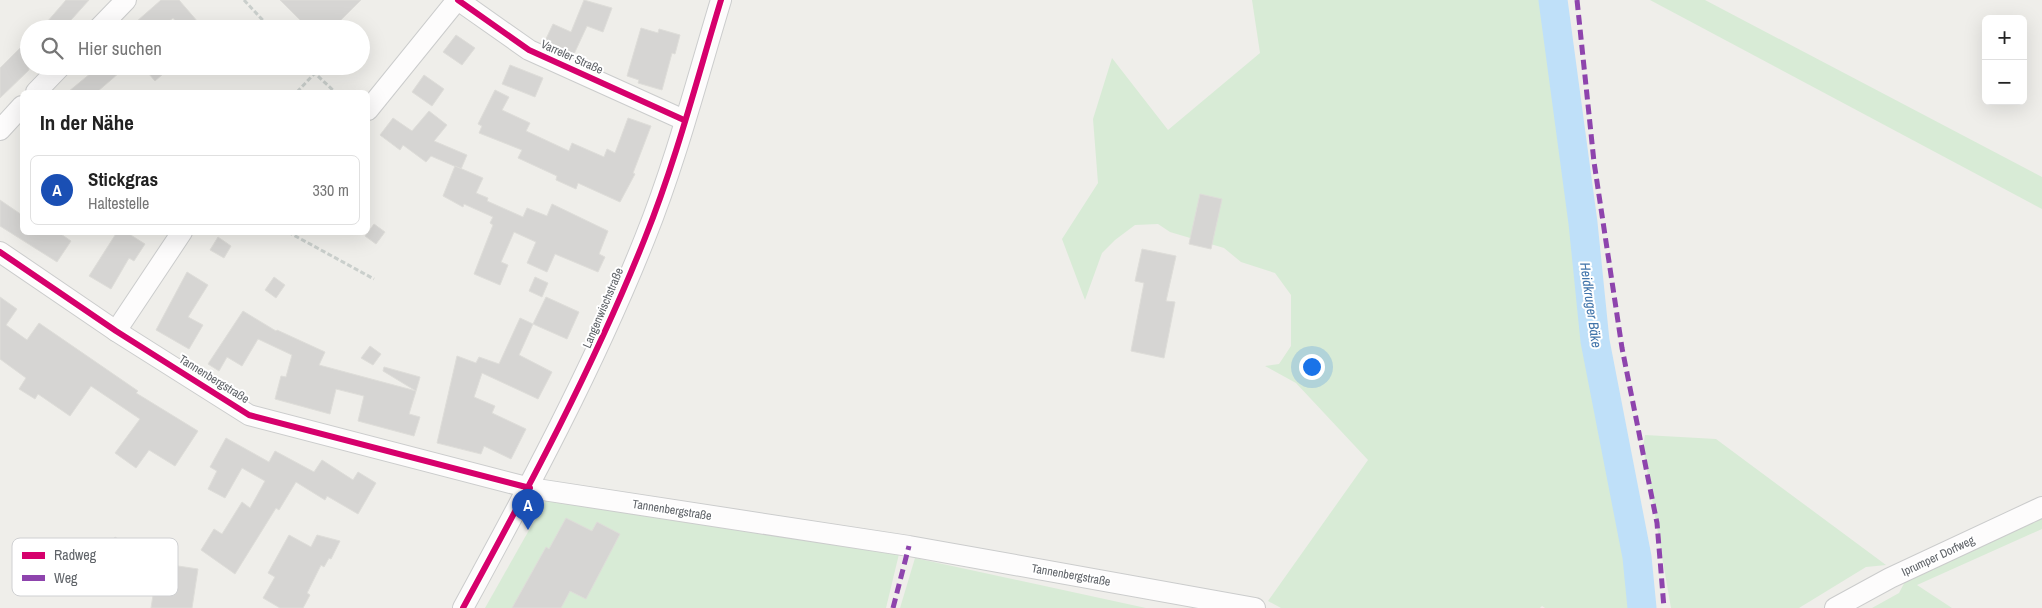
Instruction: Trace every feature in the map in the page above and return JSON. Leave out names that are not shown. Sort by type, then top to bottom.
[{"type":"street","points":[[107,20],[126,0]]},
{"type":"street","name":"Varreler Straße","points":[[370,108],[458,0],[529,50],[684,120]]},
{"type":"street","name":"Langenwischstraße","points":[[463,608],[530,488],[590,368],[642,246],[721,0]]},
{"type":"street","points":[[38,90],[52,75]]},
{"type":"street","points":[[0,130],[20,108]]},
{"type":"street","points":[[116,331],[180,235]]},
{"type":"street","name":"Tannenbergstraße","points":[[0,252],[116,331],[249,415],[530,488],[909,546],[1255,608]]},
{"type":"street","name":"Iprumper Dorfweg","points":[[1835,608],[1890,578],[2042,507]]},
{"type":"path","points":[[244,0],[263,20]]},
{"type":"path","points":[[299,90],[313,75]]},
{"type":"path","points":[[315,75],[333,90]]},
{"type":"path","points":[[293,235],[374,279]]},
{"type":"green space","points":[[1252,0],[1551,0],[1594,343],[1635,559],[1641,608],[1545,608],[1542,606],[1540,608],[1281,608],[1268,601],[1368,460],[1296,383],[1265,366],[1279,364],[1291,346],[1291,295],[1275,273],[1241,262],[1224,248],[1170,232],[1158,224],[1135,225],[1115,240],[1102,253],[1085,300],[1062,239],[1098,183],[1093,119],[1112,58],[1168,130],[1260,53]]},
{"type":"green space","points":[[1650,0],[1705,0],[2042,177],[2042,209]]},
{"type":"green space","points":[[1645,435],[1716,439],[1886,565],[1866,567],[1799,608],[1671,608],[1643,447]]},
{"type":"green space","points":[[546,500],[899,554],[886,608],[485,608]]},
{"type":"green space","points":[[2042,513],[2042,529],[1917,585],[1952,608],[1872,608],[1899,593],[1909,574]]},
{"type":"green space","points":[[915,558],[1146,608],[900,608]]},
{"type":"building","points":[[66,0],[89,0],[71,20],[49,20]]},
{"type":"building","points":[[161,0],[179,0],[196,20],[175,20],[173,18],[171,20],[138,20]]},
{"type":"building","points":[[280,0],[361,0],[341,20],[300,20]]},
{"type":"building","points":[[584,0],[612,8],[603,32],[587,26],[574,54],[545,41],[553,24],[571,32]]},
{"type":"building","points":[[641,28],[658,33],[659,29],[680,35],[675,54],[672,53],[662,90],[638,83],[639,80],[627,76]]},
{"type":"building","points":[[456,35],[475,48],[462,65],[443,52]]},
{"type":"building","points":[[20,48],[20,75],[24,75],[0,98],[0,68]]},
{"type":"building","points":[[510,65],[543,78],[535,97],[502,84]]},
{"type":"building","points":[[89,75],[117,75],[99,90],[70,90]]},
{"type":"building","points":[[150,75],[162,75],[155,81]]},
{"type":"building","points":[[424,75],[444,89],[432,106],[412,92]]},
{"type":"building","points":[[495,90],[509,97],[502,110],[530,123],[526,131],[569,151],[572,143],[604,157],[607,149],[615,153],[628,118],[651,126],[633,173],[635,174],[620,202],[578,183],[576,189],[556,180],[557,176],[518,158],[522,150],[479,133],[482,126],[478,124]]},
{"type":"building","points":[[429,111],[447,125],[434,141],[467,155],[461,169],[431,156],[426,162],[403,145],[400,150],[380,135],[393,118],[412,131]]},
{"type":"building","points":[[455,166],[483,178],[476,193],[488,198],[487,201],[523,217],[527,208],[547,216],[552,204],[608,231],[599,254],[605,257],[598,272],[555,254],[547,272],[527,263],[536,242],[514,232],[501,262],[508,265],[500,285],[474,274],[493,225],[490,223],[493,217],[464,204],[463,207],[443,196]]},
{"type":"building","points":[[1200,194],[1222,199],[1211,249],[1189,244]]},
{"type":"building","points":[[0,200],[20,214],[20,235],[62,235],[71,241],[57,262],[0,226]]},
{"type":"building","points":[[374,224],[385,232],[376,244],[365,236],[370,235],[370,229]]},
{"type":"building","points":[[115,235],[131,235],[145,244],[134,261],[129,258],[111,289],[89,276]]},
{"type":"building","points":[[218,237],[231,246],[224,258],[210,250]]},
{"type":"building","points":[[1142,249],[1176,256],[1166,301],[1175,302],[1164,358],[1131,351],[1144,283],[1135,281]]},
{"type":"building","points":[[187,272],[208,285],[188,317],[203,325],[189,349],[156,330]]},
{"type":"building","points":[[274,277],[285,285],[276,298],[265,290]]},
{"type":"building","points":[[535,277],[548,283],[542,297],[529,291]]},
{"type":"building","points":[[0,297],[17,309],[6,325],[27,340],[39,323],[138,391],[136,393],[198,431],[175,466],[149,450],[136,468],[115,453],[140,419],[91,386],[70,416],[38,394],[35,399],[19,389],[26,378],[0,359]]},
{"type":"building","points":[[546,297],[579,312],[567,339],[533,324]]},
{"type":"building","points":[[243,311],[276,331],[325,352],[319,365],[416,391],[409,414],[420,417],[414,436],[358,421],[364,396],[336,389],[330,414],[275,399],[281,376],[286,377],[292,355],[258,339],[242,366],[227,357],[219,371],[208,364]]},
{"type":"building","points":[[520,318],[533,324],[519,355],[552,372],[538,399],[482,373],[474,397],[495,406],[492,413],[526,429],[511,459],[484,446],[481,454],[437,443],[457,356],[476,363],[479,357],[499,364]]},
{"type":"building","points":[[370,346],[381,354],[373,365],[361,358]]},
{"type":"building","points":[[384,367],[420,377],[416,391],[383,371]]},
{"type":"building","points":[[226,438],[269,462],[275,451],[314,472],[322,460],[353,480],[358,472],[376,483],[358,514],[327,496],[325,500],[296,482],[279,510],[276,508],[235,574],[201,550],[214,529],[222,534],[242,502],[250,508],[265,481],[242,468],[225,498],[208,489],[217,471],[210,467]]},
{"type":"building","points":[[566,518],[592,531],[597,522],[620,534],[586,599],[570,591],[561,608],[512,608],[546,547],[549,549]]},
{"type":"building","points":[[289,535],[311,547],[317,535],[340,541],[331,559],[329,558],[324,567],[321,565],[307,593],[310,595],[303,608],[280,608],[263,598],[275,577],[268,573]]},
{"type":"building","points":[[178,566],[198,569],[192,608],[151,608],[153,596],[178,596]]},
{"type":"waterway","name":"Heidkruger Bäke","points":[[1553,0],[1583,223],[1595,341],[1637,557],[1642,608]]},
{"type":"marked path","points":[[1577,0],[1594,162],[1622,348],[1657,523],[1664,608]]},
{"type":"marked path","points":[[893,608],[909,546]]},
{"type":"cycle path","points":[[458,0],[529,50],[684,120]]},
{"type":"cycle path","points":[[463,608],[560,426],[625,286],[667,179],[721,0]]},
{"type":"cycle path","points":[[0,252],[116,331],[249,415],[530,488]]},
{"type":"place","name":"Stickgras","points":[[528,530]]}]
